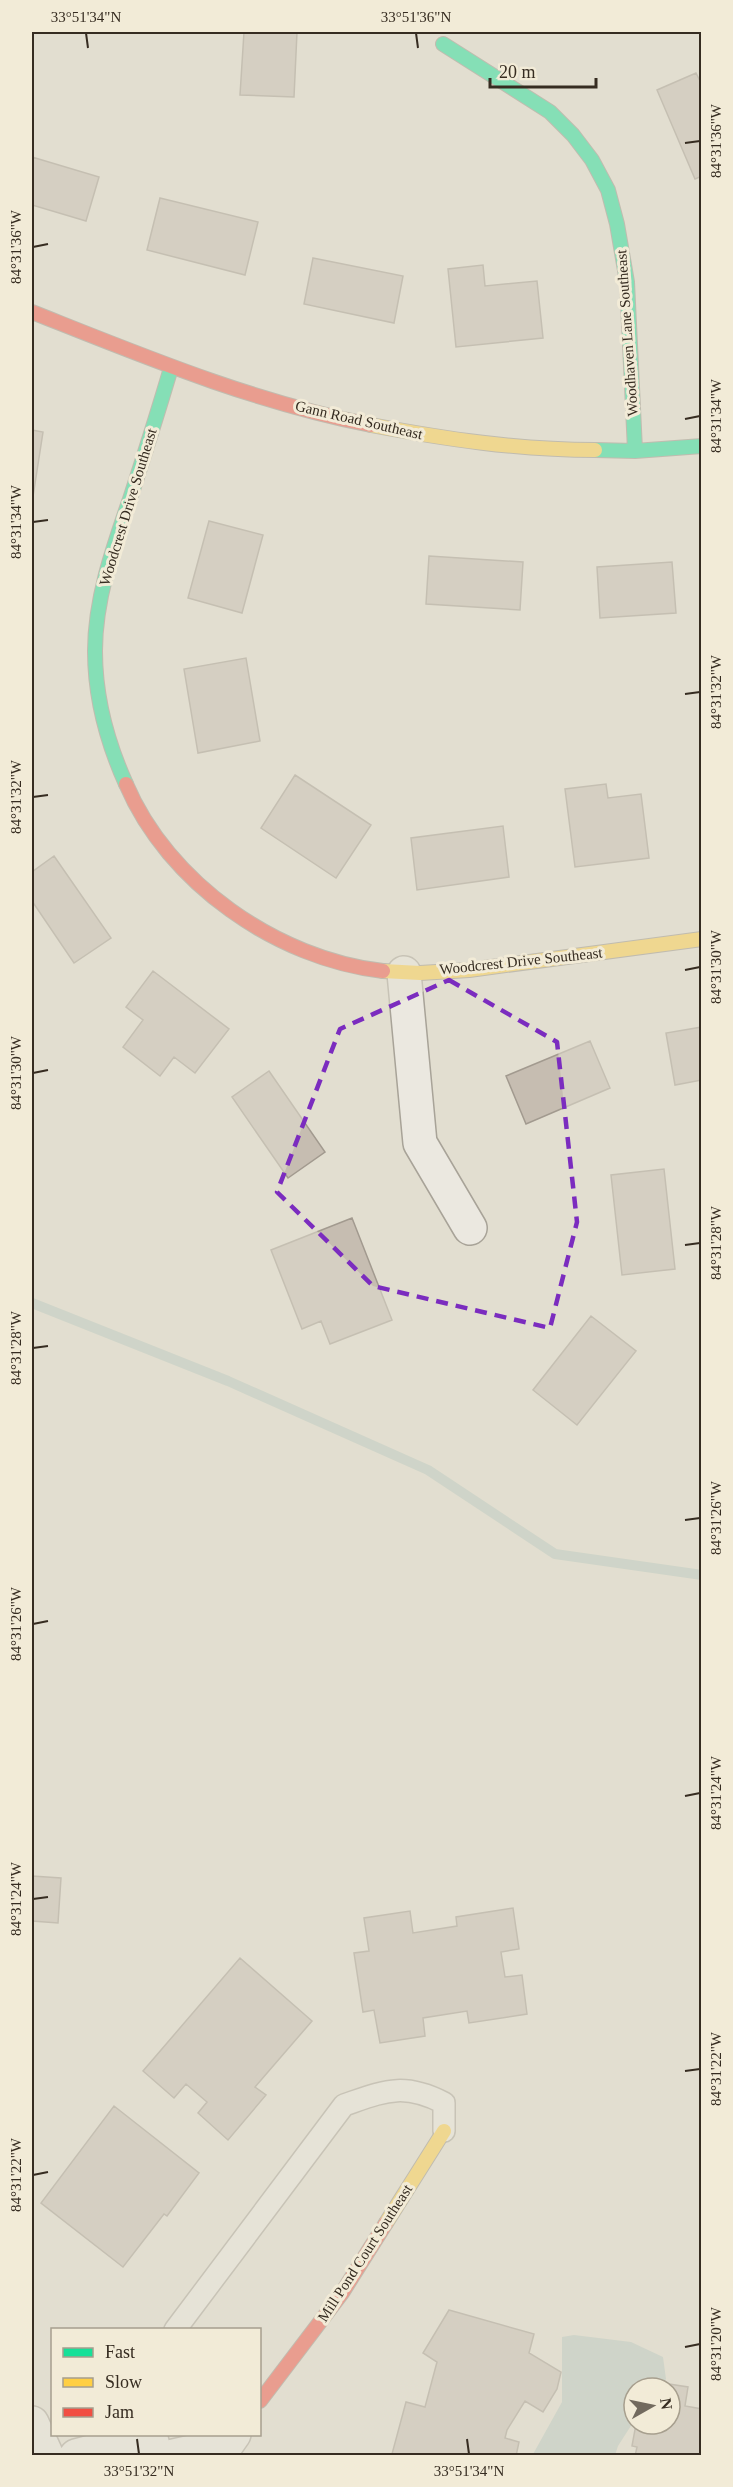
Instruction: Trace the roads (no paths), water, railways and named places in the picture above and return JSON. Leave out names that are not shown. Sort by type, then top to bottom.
[{"type":"street","name":"Woodhaven Lane Southeast","points":[[443,44],[550,112],[573,135],[592,160],[609,190],[618,224],[627,282],[635,450]]},
{"type":"street","name":"Gann Road Southeast","points":[[32,312],[171,368],[292,405],[372,425],[445,439],[521,447],[635,450],[702,446]]},
{"type":"street","name":"Woodcrest Drive Southeast","points":[[171,368],[110,557],[101,598],[95,650],[98,691],[105,727],[119,766],[134,802],[176,863],[211,896],[261,929],[310,952],[350,965],[404,973],[487,968],[702,939]]},
{"type":"street","points":[[404,973],[420,1143],[470,1228]]},
{"type":"street","name":"Mill Pond Court Southeast","points":[[261,2400],[342,2293],[444,2131]]},
{"type":"street","points":[[32,2423],[46,2456]]},
{"type":"street","points":[[173,2456],[227,2444],[233,2436]]},
{"type":"street","points":[[76,2456],[120,2444],[156,2456]]},
{"type":"lane","points":[[177,2328],[344,2105],[387,2090],[423,2092],[444,2103],[444,2131]]},
{"type":"lane","points":[[157,2436],[162,2456]]},
{"type":"waterway","points":[[32,1303],[228,1381],[428,1470],[555,1554],[702,1575]]}]
